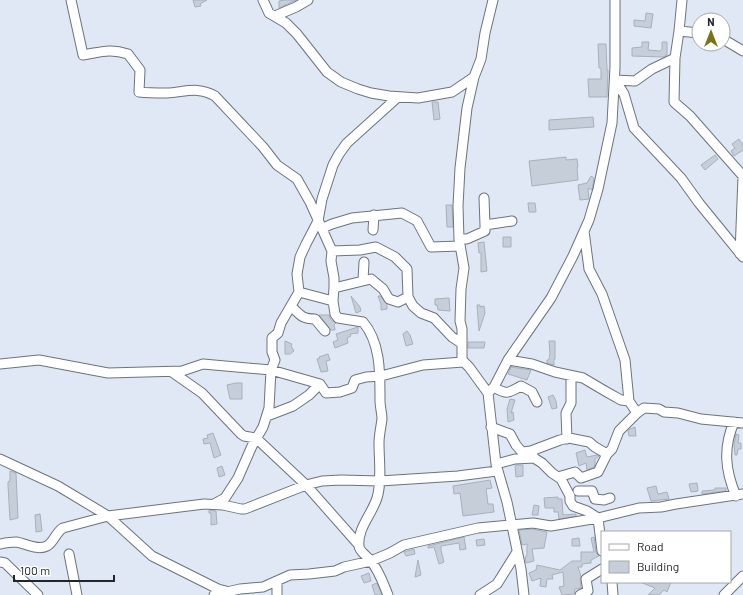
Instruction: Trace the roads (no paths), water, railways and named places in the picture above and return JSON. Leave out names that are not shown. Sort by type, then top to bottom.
[{"type":"street","points":[[71,0],[83,55],[113,50],[128,54],[140,70],[139,92],[167,93],[192,90],[206,91],[215,96],[263,147],[277,165],[298,181],[310,202],[332,251],[331,261],[334,278],[332,301],[335,314],[338,318],[362,322],[371,333],[375,344],[381,376],[380,403],[382,420],[379,439],[380,481],[377,497],[370,515],[362,529],[359,545]]},
{"type":"street","points":[[263,0],[270,13],[284,22],[297,34],[321,66],[339,81],[369,93],[418,98],[454,91],[474,77]]},
{"type":"street","points":[[275,16],[308,0]]},
{"type":"street","points":[[463,362],[461,342],[462,329],[460,320],[461,289],[464,268],[460,243],[458,206],[460,168],[467,108],[474,77],[481,59],[485,33],[493,0]]},
{"type":"street","points":[[524,595],[521,569],[507,502],[496,468],[491,427],[491,390],[508,360],[551,298],[573,256],[589,220],[598,190],[611,132],[616,0]]},
{"type":"street","points":[[682,0],[675,58],[674,102],[690,116],[743,176],[741,256]]},
{"type":"street","points":[[679,31],[691,32]]},
{"type":"street","points":[[731,44],[743,51]]},
{"type":"street","points":[[614,80],[635,81],[652,69],[675,58]]},
{"type":"street","points":[[614,80],[624,94],[634,128],[680,178],[741,256]]},
{"type":"street","points":[[214,504],[225,498],[238,478],[256,438],[260,434],[270,408],[271,370],[275,360],[272,352],[272,338],[278,333],[281,323],[299,292],[297,274],[300,257],[306,244],[321,224],[328,180],[333,165],[347,143],[398,97]]},
{"type":"street","points":[[321,224],[332,224],[352,218],[374,215],[396,213],[405,214],[417,221],[431,247],[460,243],[485,231],[484,198]]},
{"type":"street","points":[[373,230],[374,215]]},
{"type":"street","points":[[485,225],[512,221]]},
{"type":"street","points":[[584,231],[589,269],[602,294],[625,360],[629,401],[637,413]]},
{"type":"street","points":[[332,251],[360,250],[376,246],[394,256],[407,269],[408,297],[415,308],[421,313],[434,318],[452,337],[461,342]]},
{"type":"street","points":[[363,280],[364,262]]},
{"type":"street","points":[[334,288],[371,279],[382,289],[389,299],[398,302],[408,297]]},
{"type":"street","points":[[299,292],[332,301]]},
{"type":"street","points":[[291,306],[306,319],[315,318],[325,331]]},
{"type":"street","points":[[0,364],[39,360],[108,373],[172,372],[185,370],[202,364],[271,370],[320,384],[326,393],[340,392],[352,388],[355,380],[366,377],[381,376],[423,365],[463,362],[491,390],[511,392],[521,386],[532,392],[537,402]]},
{"type":"street","points":[[508,360],[532,364],[555,372],[583,378],[621,400],[629,401]]},
{"type":"street","points":[[172,372],[202,393],[241,434],[256,438],[306,485],[359,545],[371,561],[382,580],[388,595]]},
{"type":"street","points":[[567,439],[566,414],[571,403],[571,376]]},
{"type":"street","points":[[267,416],[293,406],[309,395],[320,384]]},
{"type":"street","points":[[558,477],[575,472],[581,478],[598,472],[607,454],[612,449],[619,431],[644,408],[659,409],[664,412],[678,413],[702,419],[739,423]]},
{"type":"street","points":[[214,595],[263,587],[290,575],[331,571],[346,566],[371,561],[404,545],[482,527],[533,523],[551,526],[598,518],[639,508],[661,507],[740,495],[729,480],[726,455],[729,433],[739,423]]},
{"type":"street","points":[[491,427],[510,434],[522,452],[532,454],[552,474],[561,479],[570,496],[570,501],[573,506],[587,511],[598,518]]},
{"type":"street","points":[[0,544],[15,542],[38,548],[44,548],[50,544],[60,530],[64,528],[108,516],[201,504],[214,504],[245,509],[306,485],[330,480],[380,481],[458,476],[496,468],[515,459],[532,454],[560,440],[567,439],[590,442],[595,447],[607,454]]},
{"type":"street","points":[[0,458],[58,486],[108,516],[152,556],[218,589],[229,592]]},
{"type":"street","points":[[578,491],[592,491],[595,499]]},
{"type":"street","points":[[595,499],[604,500],[610,498]]},
{"type":"street","points":[[587,511],[595,499]]},
{"type":"street","points":[[598,518],[601,543]]},
{"type":"street","points":[[480,595],[497,584],[517,552]]},
{"type":"street","points":[[68,554],[77,595]]},
{"type":"street","points":[[0,562],[5,563],[38,595]]},
{"type":"street","points":[[580,595],[588,590],[586,579],[601,570]]},
{"type":"street","points":[[724,595],[743,576]]},
{"type":"street","points":[[277,581],[277,595]]},
{"type":"street","points":[[612,583],[613,595]]}]
